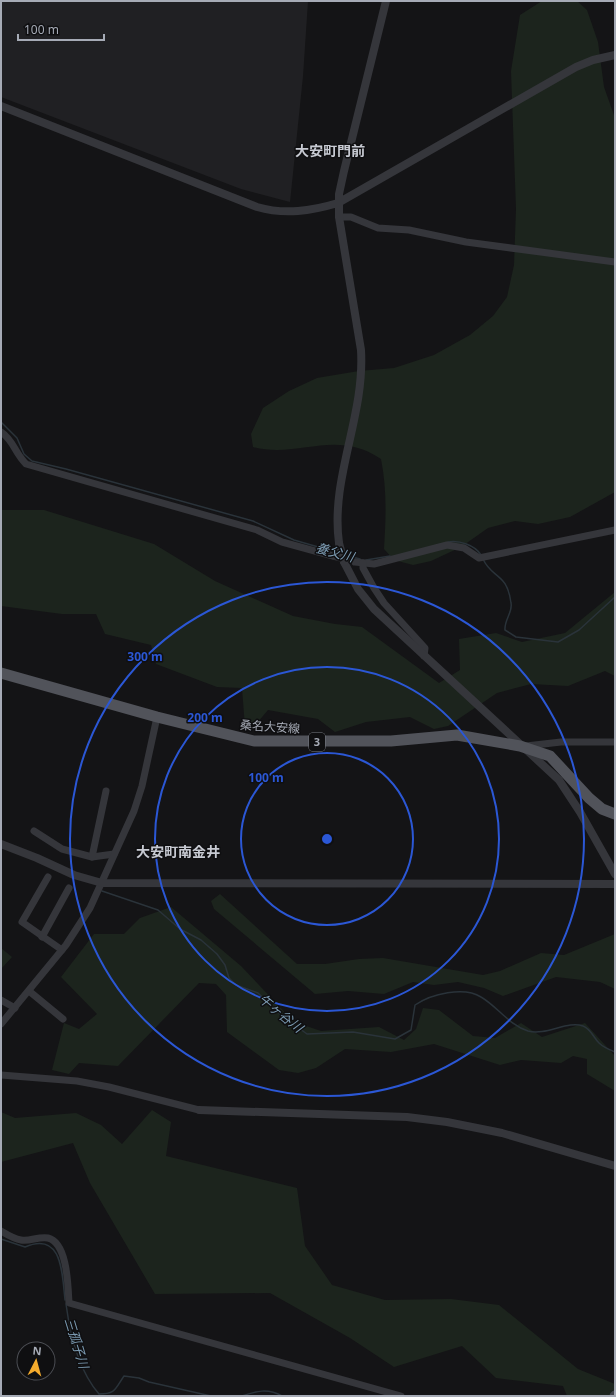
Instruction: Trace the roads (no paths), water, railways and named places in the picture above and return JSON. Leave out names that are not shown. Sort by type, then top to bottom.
[{"type":"main road","name":"桑名大安線","points":[[1,674],[157,717],[254,741],[392,741],[457,735],[520,746],[550,756],[602,809],[615,814]]},
{"type":"street","points":[[386,1],[344,171],[338,204],[361,350],[362,370],[359,404],[338,503],[337,525],[341,551],[347,570],[363,596],[374,609],[520,746],[546,767],[559,780],[580,812],[615,874]]},
{"type":"street","points":[[1,106],[257,206],[273,210],[297,212],[338,204],[576,67],[593,60],[615,55]]},
{"type":"street","points":[[339,217],[351,216],[378,228],[409,230],[466,242],[615,262]]},
{"type":"street","points":[[1,432],[8,437],[18,455],[26,464],[257,530],[282,542],[333,556]]},
{"type":"street","points":[[355,562],[374,564],[447,545],[464,548],[479,558],[615,530]]},
{"type":"street","points":[[363,564],[363,568],[377,594],[425,648],[421,654]]},
{"type":"street","points":[[1,1024],[62,950],[81,924],[102,883],[134,811],[140,792],[157,717]]},
{"type":"street","points":[[520,746],[561,742],[615,742]]},
{"type":"street","points":[[92,857],[106,791]]},
{"type":"street","points":[[34,831],[62,849],[92,857],[114,854]]},
{"type":"street","points":[[1,844],[74,875],[102,883],[615,884]]},
{"type":"street","points":[[48,877],[22,922],[62,950]]},
{"type":"street","points":[[42,937],[69,888]]},
{"type":"street","points":[[29,991],[63,1019]]},
{"type":"street","points":[[1,1001],[15,1008]]},
{"type":"street","points":[[1,1075],[77,1080],[199,1110],[407,1117],[447,1122],[502,1133],[615,1166]]},
{"type":"street","points":[[1,1231],[20,1240],[49,1238],[54,1241],[68,1270],[70,1303],[401,1396]]},
{"type":"waterway","name":"養父川","points":[[1,422],[17,438],[24,454],[32,461],[253,521],[294,540],[339,553]]},
{"type":"waterway","name":"養父川","points":[[448,542],[466,544],[475,548],[481,555]]},
{"type":"waterway","name":"養父川","points":[[345,555],[360,559]]},
{"type":"waterway","name":"養父川","points":[[366,560],[390,556]]},
{"type":"waterway","name":"養父川","points":[[483,559],[491,570],[503,581],[509,593],[511,606],[505,630],[516,637],[558,642],[579,630],[615,597]]},
{"type":"waterway","name":"午ヶ谷川","points":[[102,891],[158,910],[180,929],[201,940],[217,954],[225,965],[229,978],[236,985],[258,993],[281,1015],[307,1034],[353,1032],[395,1039],[411,1030],[415,1005],[438,995],[466,992],[481,997],[515,1025],[528,1031],[535,1032],[571,1025],[583,1026],[590,1031],[597,1041],[615,1052]]},
{"type":"waterway","name":"三孤子川","points":[[1,1239],[25,1247],[38,1244],[47,1245],[54,1250],[61,1268],[65,1300]]},
{"type":"waterway","name":"三孤子川","points":[[66,1304],[70,1327],[80,1363],[99,1394],[112,1392],[124,1376],[139,1378],[149,1382],[211,1396]]},
{"type":"waterway","name":"三孤子川","points":[[242,1396],[262,1391],[277,1393],[282,1396]]},
{"type":"tunnel","points":[[333,556],[355,562]]},
{"type":"district","name":"大安町門前","points":[[330,151]]},
{"type":"district","name":"大安町南金井","points":[[178,852]]}]
